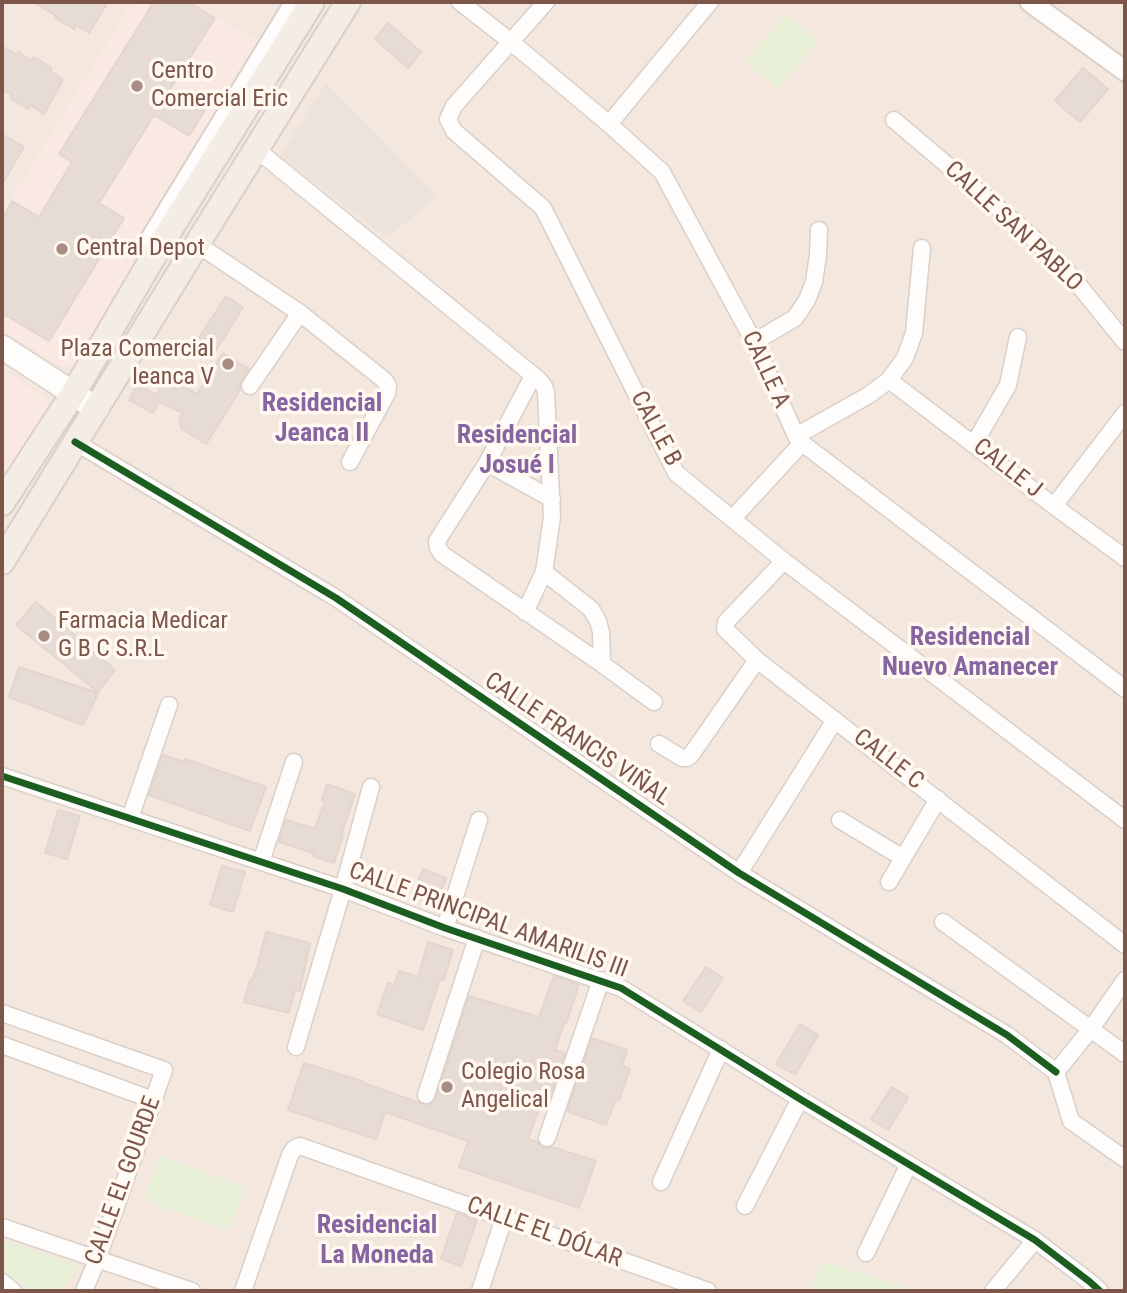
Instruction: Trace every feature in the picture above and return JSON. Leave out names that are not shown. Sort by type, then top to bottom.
[{"type":"main road","points":[[2,503],[312,2]]},
{"type":"main road","points":[[2,562],[348,2]]},
{"type":"main road","points":[[2,347],[97,409]]},
{"type":"street","points":[[2,487],[69,391],[162,219],[295,2]]},
{"type":"street","name":"CALLE A","points":[[460,2],[609,124],[662,172],[754,342],[799,440],[1125,688]]},
{"type":"street","name":"CALLE B","points":[[546,2],[454,106],[448,119],[454,131],[543,208],[676,473],[784,561],[1125,820]]},
{"type":"street","points":[[609,124],[710,2]]},
{"type":"street","points":[[1038,4],[1125,71]]},
{"type":"street","name":"CALLE SAN PABLO","points":[[894,120],[1031,236],[1072,277],[1125,342]]},
{"type":"street","points":[[256,149],[539,380],[546,393],[552,499],[550,539],[544,572],[525,612]]},
{"type":"street","points":[[754,342],[795,318],[807,300],[814,282],[819,230]]},
{"type":"street","points":[[197,244],[300,313],[384,380],[388,386],[387,393],[350,463]]},
{"type":"street","points":[[733,518],[799,440],[889,380],[905,358],[914,333],[922,248]]},
{"type":"street","points":[[250,386],[300,313]]},
{"type":"street","points":[[974,444],[1008,385],[1018,337]]},
{"type":"street","points":[[533,376],[487,463],[437,541],[438,548],[442,554],[654,702]]},
{"type":"street","name":"CALLE J","points":[[889,380],[1125,558]]},
{"type":"street","points":[[1054,506],[1125,413]]},
{"type":"street","name":"CALLE FRANCIS VIÑAL","points":[[75,442],[336,598],[739,873],[1007,1035],[1056,1072]]},
{"type":"street","points":[[487,463],[552,499]]},
{"type":"street","name":"CALLE C","points":[[784,561],[726,622],[725,629],[757,660],[1125,945]]},
{"type":"street","points":[[544,572],[591,609],[601,632],[602,664]]},
{"type":"street","points":[[659,744],[682,758],[691,755],[757,660]]},
{"type":"street","points":[[131,818],[169,705]]},
{"type":"street","points":[[739,873],[835,720]]},
{"type":"street","points":[[261,862],[294,762]]},
{"type":"street","name":"CALLE PRINCIPAL AMARILIS III","points":[[2,776],[343,889],[445,928],[621,988],[1035,1240],[1100,1291]]},
{"type":"street","points":[[296,1047],[371,787]]},
{"type":"street","points":[[890,882],[938,799]]},
{"type":"street","points":[[445,928],[479,820]]},
{"type":"street","points":[[840,820],[903,858]]},
{"type":"street","points":[[943,922],[1125,1054]]},
{"type":"street","points":[[426,1095],[477,938]]},
{"type":"street","points":[[1125,979],[1090,1030],[1056,1072],[1071,1121],[1125,1159]]},
{"type":"street","points":[[547,1138],[601,980]]},
{"type":"street","name":"CALLE EL GOURDE","points":[[2,1013],[164,1070],[97,1259],[82,1289]]},
{"type":"street","points":[[2,1045],[153,1100]]},
{"type":"street","points":[[661,1182],[721,1049]]},
{"type":"street","points":[[745,1206],[800,1099]]},
{"type":"street","name":"CALLE EL DÓLAR","points":[[243,1291],[290,1155],[300,1146],[706,1291]]},
{"type":"street","points":[[866,1253],[909,1164]]},
{"type":"street","points":[[480,1291],[504,1219]]},
{"type":"street","points":[[2,1227],[192,1291]]},
{"type":"street","points":[[993,1291],[1035,1240]]},
{"type":"street","points":[[2,1282],[13,1291]]},
{"type":"shaded area","points":[[2,2],[1125,2],[1125,1291],[2,1291]]},
{"type":"shaded area","points":[[132,2],[192,2],[281,54],[84,359],[75,365],[63,367],[2,329],[2,213]]},
{"type":"shaded area","points":[[326,83],[437,196],[387,238],[280,156]]},
{"type":"shaded area","points":[[2,369],[45,398],[51,408],[2,503]]},
{"type":"green space","points":[[785,14],[818,40],[778,89],[745,62]]},
{"type":"green space","points":[[160,1156],[245,1187],[229,1231],[144,1200]]},
{"type":"green space","points":[[2,1240],[72,1264],[77,1272],[59,1291],[30,1291],[2,1269]]},
{"type":"green space","points":[[824,1262],[911,1289],[809,1291]]},
{"type":"building","points":[[33,2],[108,2],[89,33],[76,25],[74,29]]},
{"type":"building","points":[[154,2],[189,2],[215,18],[170,89],[205,110],[189,136],[154,115],[99,203],[124,218],[49,341],[2,313],[2,220],[12,201],[39,217],[72,162],[59,154]]},
{"type":"building","points":[[388,23],[421,52],[408,68],[375,39]]},
{"type":"building","points":[[2,46],[32,61],[34,57],[52,68],[50,71],[63,80],[44,114],[30,105],[28,109],[10,98],[12,95],[2,89]]},
{"type":"building","points":[[1083,68],[1108,89],[1080,122],[1055,101]]},
{"type":"building","points":[[2,134],[24,147],[2,184]]},
{"type":"building","points":[[226,296],[243,307],[215,352],[197,341]]},
{"type":"building","name":"Plaza Comercial Ieanca V","points":[[223,353],[249,369],[241,381],[240,390],[206,444],[182,429],[179,421],[183,413],[159,402],[153,413],[129,400],[137,384],[156,395],[168,376],[197,394]]},
{"type":"building","points":[[36,602],[115,670],[98,692],[16,625]]},
{"type":"building","points":[[19,667],[98,693],[83,725],[9,697]]},
{"type":"building","points":[[163,755],[184,762],[185,759],[266,787],[250,831],[149,795]]},
{"type":"building","points":[[327,784],[355,794],[334,863],[279,842],[286,820],[315,829],[325,801],[322,800]]},
{"type":"building","points":[[58,810],[80,816],[67,859],[45,853]]},
{"type":"building","points":[[222,866],[245,872],[233,912],[210,905]]},
{"type":"building","points":[[423,869],[446,878],[436,905],[412,896]]},
{"type":"building","points":[[266,932],[310,943],[300,991],[295,990],[289,1013],[244,1002],[250,980],[252,981],[256,971]]},
{"type":"building","points":[[428,942],[453,950],[444,980],[440,979],[423,1030],[377,1014],[388,983],[394,985],[399,971],[418,977]]},
{"type":"building","points":[[706,967],[723,978],[701,1012],[683,1001]]},
{"type":"building","points":[[554,976],[579,985],[555,1050],[565,1053],[548,1103],[542,1101],[528,1139],[538,1142],[544,1148],[552,1147],[596,1161],[579,1208],[459,1167],[468,1141],[385,1112],[376,1139],[288,1110],[304,1063],[428,1106],[436,1098],[469,996],[539,1017]]},
{"type":"building","points":[[800,1024],[818,1035],[795,1075],[776,1064]]},
{"type":"building","points":[[592,1038],[627,1050],[622,1066],[630,1069],[619,1100],[616,1099],[606,1125],[567,1111]]},
{"type":"building","points":[[892,1087],[908,1098],[888,1130],[871,1119]]},
{"type":"building","points":[[457,1213],[477,1220],[461,1266],[441,1259]]},
{"type":"cycle path","points":[[75,442],[336,598],[739,873],[1007,1035],[1056,1072]]},
{"type":"cycle path","points":[[2,776],[343,889],[445,928],[621,988],[1035,1240],[1100,1291]]},
{"type":"place","name":"Centro Comercial Eric","points":[[137,86]]},
{"type":"place","name":"Central Depot","points":[[62,249]]},
{"type":"place","name":"Plaza Comercial Ieanca V","points":[[228,364]]},
{"type":"place","name":"Farmacia Medicar G B C S.R.L","points":[[44,636]]},
{"type":"place","name":"Colegio Rosa Angelical","points":[[447,1087]]},
{"type":"district","name":"Residencial Jeanca II","points":[[322,419]]},
{"type":"district","name":"Residencial Josué I","points":[[517,450]]},
{"type":"district","name":"Residencial Nuevo Amanecer","points":[[970,653]]},
{"type":"district","name":"Residencial La Moneda","points":[[377,1241]]}]
